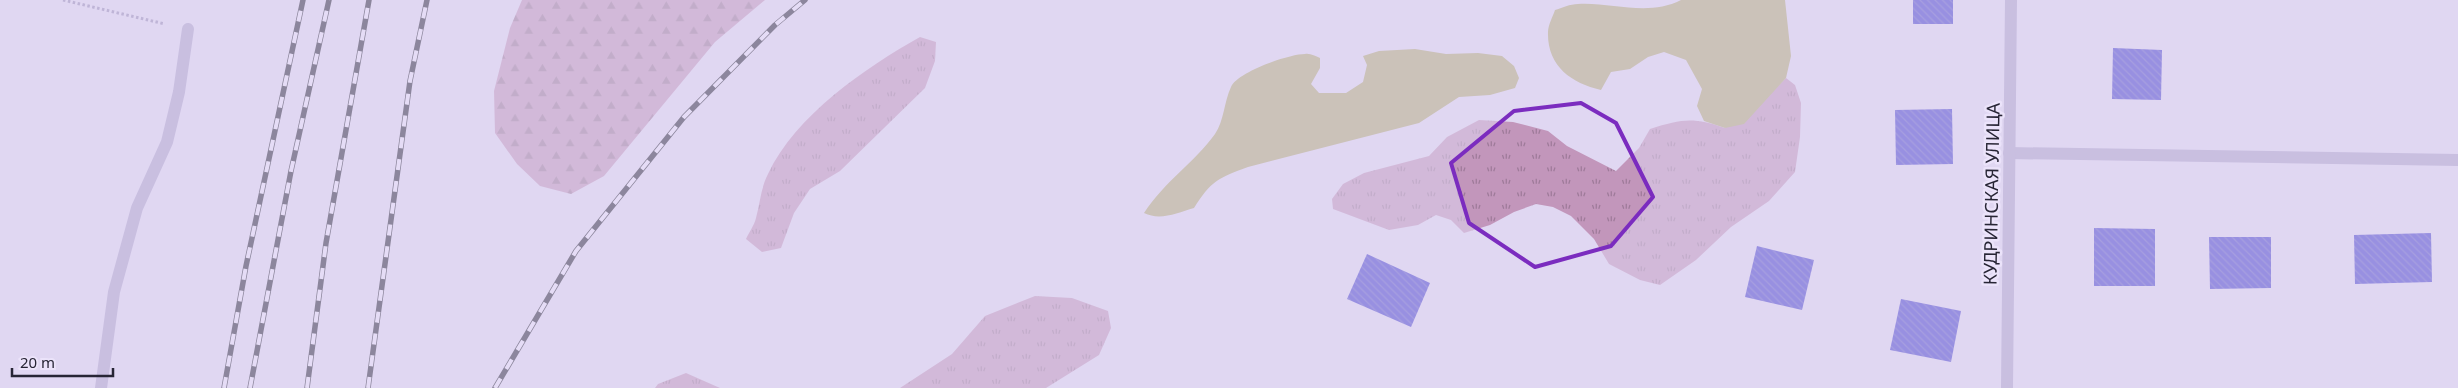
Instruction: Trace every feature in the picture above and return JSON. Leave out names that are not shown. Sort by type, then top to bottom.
[{"type":"street","name":"КУДРИНСКАЯ УЛИЦА","points":[[2006,388],[2011,0]]},
{"type":"street","points":[[101,388],[114,292],[137,208],[167,142],[179,92],[188,29]]},
{"type":"street","points":[[2009,152],[2458,160]]},
{"type":"path","points":[[63,0],[188,29]]},
{"type":"highlighted area","points":[[1581,103],[1616,123],[1653,197],[1611,246],[1535,267],[1469,223],[1451,163],[1514,111]]},
{"type":"green space","points":[[522,0],[765,0],[715,42],[604,176],[571,194],[540,186],[517,164],[495,133],[494,91],[510,28]]},
{"type":"green space","points":[[920,37],[936,42],[935,61],[925,88],[840,171],[810,189],[794,213],[781,248],[762,252],[746,239],[755,221],[766,179],[780,152],[814,113],[834,95],[877,63]]},
{"type":"green space","points":[[1786,78],[1795,85],[1801,103],[1800,137],[1795,172],[1769,201],[1731,227],[1696,260],[1660,285],[1640,280],[1609,264],[1594,239],[1571,216],[1553,207],[1536,204],[1514,212],[1490,225],[1464,233],[1451,220],[1436,215],[1418,225],[1389,230],[1333,209],[1332,199],[1343,184],[1364,173],[1429,156],[1447,137],[1479,120],[1513,122],[1548,131],[1567,146],[1616,171],[1639,148],[1650,129],[1679,121],[1704,122],[1725,128],[1765,99]]},
{"type":"green space","points":[[1035,296],[1072,298],[1108,311],[1111,328],[1099,355],[1046,388],[900,388],[952,354],[985,316]]},
{"type":"green space","points":[[686,373],[720,388],[655,388],[658,384]]},
{"type":"shaded area","points":[[1681,0],[1785,0],[1791,56],[1786,78],[1744,124],[1725,128],[1704,121],[1697,106],[1702,89],[1686,60],[1664,52],[1648,57],[1630,69],[1611,72],[1601,90],[1571,78],[1556,63],[1549,44],[1548,32],[1555,10],[1578,4],[1656,8]]},
{"type":"shaded area","points":[[1415,49],[1446,54],[1478,53],[1502,56],[1514,66],[1519,78],[1515,88],[1490,95],[1459,97],[1419,123],[1238,171],[1222,178],[1211,186],[1194,208],[1162,216],[1144,213],[1161,191],[1215,134],[1231,87],[1235,81],[1243,76],[1276,60],[1309,54],[1320,58],[1320,68],[1311,84],[1319,93],[1346,93],[1363,82],[1367,65],[1363,56],[1379,51]]},
{"type":"building","points":[[1913,0],[1953,0],[1953,24],[1913,24]]},
{"type":"building","points":[[2113,48],[2162,50],[2161,100],[2112,99]]},
{"type":"building","points":[[1952,109],[1953,164],[1896,165],[1895,110]]},
{"type":"building","points":[[2094,228],[2155,229],[2155,286],[2094,286]]},
{"type":"building","points":[[2431,233],[2432,282],[2355,284],[2354,235]]},
{"type":"building","points":[[2209,237],[2271,237],[2271,288],[2210,289]]},
{"type":"building","points":[[1757,246],[1814,260],[1802,310],[1745,297]]},
{"type":"building","points":[[1367,254],[1430,283],[1411,327],[1347,299]]},
{"type":"building","points":[[1901,299],[1961,311],[1951,362],[1890,350]]},
{"type":"railway","points":[[224,388],[246,266],[303,0]]},
{"type":"railway","points":[[250,388],[291,171],[329,0]]},
{"type":"railway","points":[[307,388],[326,243],[369,0]]},
{"type":"railway","points":[[368,388],[410,81],[427,0]]},
{"type":"railway","points":[[495,388],[576,251],[684,117],[775,25],[805,0]]}]
